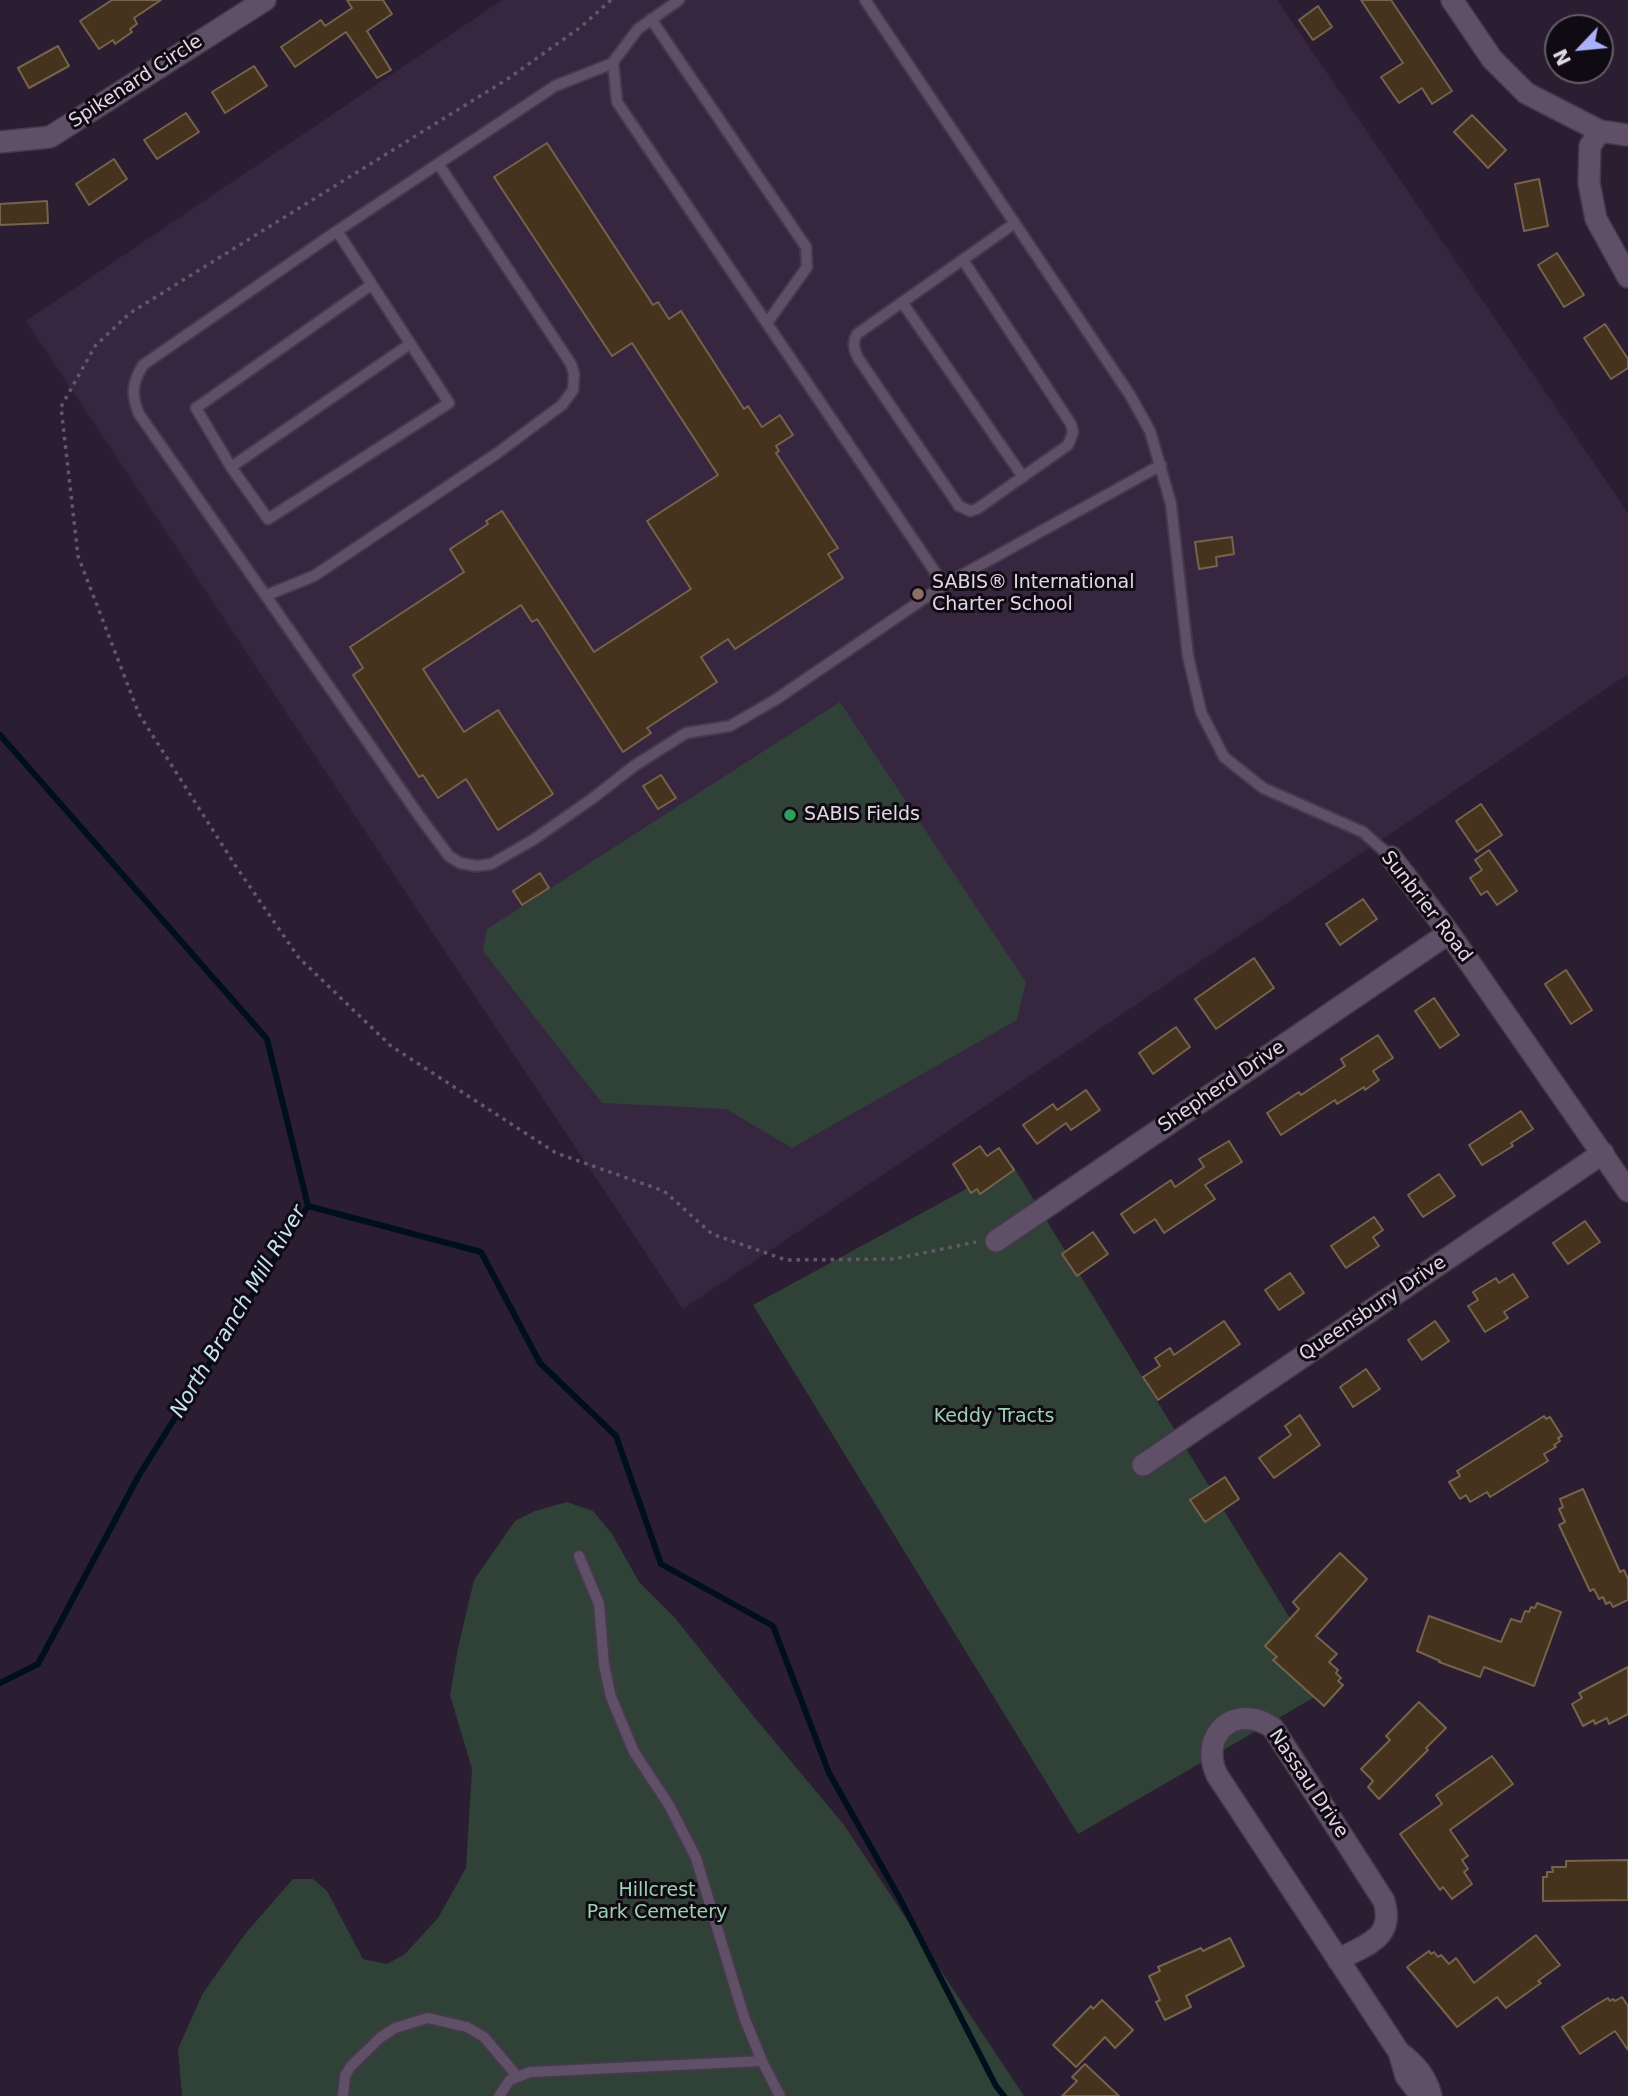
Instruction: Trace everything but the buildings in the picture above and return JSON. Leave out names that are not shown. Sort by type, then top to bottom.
[{"type":"street","name":"Spikenard Circle","points":[[0,142],[50,137],[265,0]]},
{"type":"street","points":[[1452,0],[1492,59],[1526,93],[1600,131],[1628,135]]},
{"type":"street","points":[[1600,131],[1590,146],[1589,183],[1596,219],[1628,277]]},
{"type":"street","name":"Sunbrier Road","points":[[1391,857],[1449,933],[1628,1191]]},
{"type":"street","name":"Shepherd Drive","points":[[996,1241],[1449,933]]},
{"type":"street","name":"Queensbury Drive","points":[[1143,1465],[1603,1153]]},
{"type":"street","name":"Nassau Drive","points":[[1338,1959],[1377,1937],[1385,1929],[1388,1920],[1384,1901],[1273,1728],[1264,1721],[1252,1718],[1229,1722],[1214,1740],[1211,1752],[1217,1775],[1399,2052],[1418,2068],[1427,2081],[1431,2096]]},
{"type":"street","name":"Nassau Drive","points":[[1399,2052],[1406,2076],[1421,2096]]},
{"type":"lane","points":[[679,0],[638,29],[612,63],[555,86],[337,231],[143,366],[133,385],[133,399],[139,414],[449,856],[460,863],[477,866],[491,864],[533,839],[634,766],[686,733],[730,726],[775,700],[944,585],[1161,465]]},
{"type":"lane","name":"Sunbrier Road","points":[[865,0],[1130,395],[1150,431],[1171,503],[1188,656],[1201,712],[1224,757],[1263,788],[1363,832],[1391,857]]},
{"type":"lane","points":[[651,19],[806,247],[807,267],[767,323]]},
{"type":"lane","points":[[612,63],[617,102],[944,585]]},
{"type":"lane","points":[[267,595],[314,576],[433,497],[562,405],[573,390],[575,374],[571,364],[439,165]]},
{"type":"lane","points":[[963,260],[1071,424],[1073,432],[1068,445],[977,509],[970,511],[959,506],[854,348],[854,339],[857,334],[1015,223]]},
{"type":"lane","points":[[337,231],[449,403],[268,519],[231,467],[196,408],[371,285]]},
{"type":"lane","points":[[902,302],[1023,477]]},
{"type":"lane","points":[[231,467],[410,344]]},
{"type":"lane","points":[[579,1556],[599,1604],[604,1665],[611,1697],[634,1752],[679,1821],[696,1858],[744,2017],[780,2096]]},
{"type":"lane","points":[[343,2096],[345,2076],[351,2066],[380,2037],[394,2028],[428,2018],[467,2027],[484,2037],[517,2076]]},
{"type":"lane","points":[[499,2096],[507,2083],[530,2072],[762,2061]]},
{"type":"path","points":[[611,0],[582,26],[509,78],[130,313],[94,346],[61,407],[78,556],[139,714],[222,844],[299,958],[391,1046],[556,1153],[664,1191],[712,1234],[786,1260],[894,1259],[968,1242],[996,1241]]},
{"type":"shaded area","name":"SABIS® International Charter School","points":[[502,0],[1277,0],[1628,513],[1628,674],[683,1309],[26,321]]},
{"type":"green space","name":"SABIS Fields","points":[[840,702],[1026,982],[1017,1020],[792,1148],[726,1109],[602,1103],[483,951],[487,929]]},
{"type":"green space","name":"Keddy Tracts","points":[[1012,1164],[1332,1687],[1078,1834],[753,1305]]},
{"type":"green space","name":"Hillcrest Park Cemetery","points":[[567,1502],[593,1511],[612,1534],[639,1582],[675,1618],[844,1825],[1024,2096],[182,2096],[178,2049],[203,1993],[245,1934],[293,1879],[313,1879],[327,1891],[363,1959],[387,1964],[405,1954],[438,1918],[466,1868],[472,1769],[450,1695],[474,1580],[515,1521],[535,1511]]},
{"type":"waterway","name":"North Branch Mill River","points":[[0,735],[267,1039],[308,1206],[138,1477],[38,1664],[0,1683]]},
{"type":"waterway","points":[[308,1206],[481,1252],[540,1363],[616,1436],[661,1564],[773,1626],[829,1773],[899,1897],[996,2086],[1004,2096]]},
{"type":"place","name":"SABIS® International Charter School","points":[[918,594]]},
{"type":"place","name":"SABIS Fields","points":[[790,815]]}]
